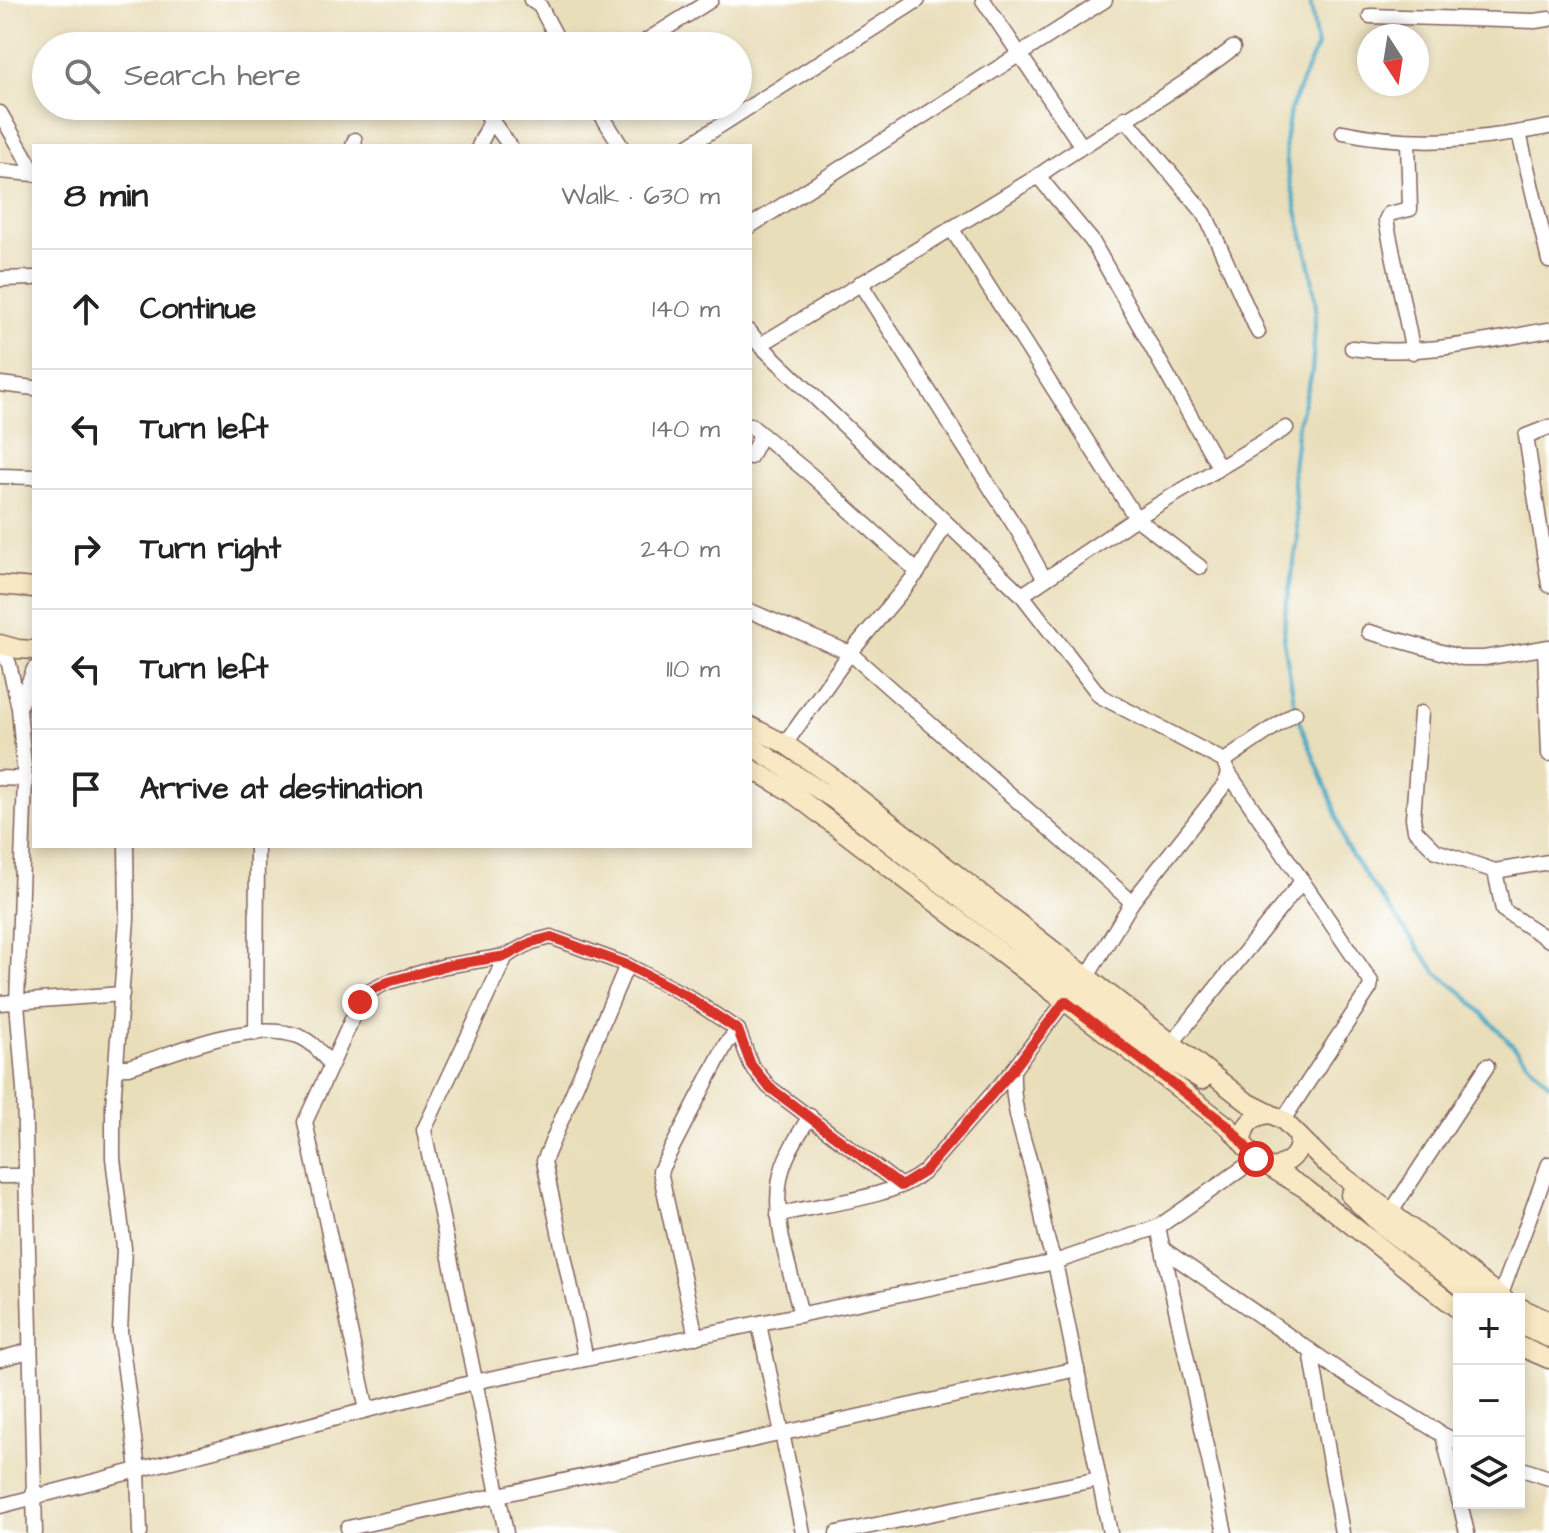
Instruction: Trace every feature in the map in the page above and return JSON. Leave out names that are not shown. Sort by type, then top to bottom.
[{"type":"main road","points":[[0,585],[28,587]]},
{"type":"main road","points":[[0,603],[28,587]]},
{"type":"main road","points":[[0,645],[32,650]]},
{"type":"main road","points":[[752,727],[785,744],[840,783],[1087,977],[1168,1050],[1181,1079],[1223,1113],[1229,1127]]},
{"type":"main road","points":[[752,746],[833,799],[1168,1050],[1247,1102],[1276,1117],[1471,1293]]},
{"type":"main road","points":[[752,769],[791,792],[1065,1001],[1229,1127],[1256,1159],[1306,1189],[1453,1305]]},
{"type":"main road","points":[[1242,1142],[1243,1129],[1249,1121],[1276,1117]]},
{"type":"main road","points":[[1273,1168],[1291,1160],[1298,1152],[1298,1136]]},
{"type":"main road","points":[[1306,1189],[1330,1194],[1362,1219],[1386,1219],[1495,1293]]},
{"type":"main road","points":[[1525,1310],[1549,1321]]},
{"type":"main road","points":[[1525,1328],[1549,1338]]},
{"type":"main road","points":[[1525,1349],[1549,1359]]},
{"type":"street","points":[[660,32],[711,0]]},
{"type":"street","points":[[752,105],[918,0]]},
{"type":"street","points":[[983,0],[1081,145]]},
{"type":"street","points":[[752,225],[1105,0]]},
{"type":"street","points":[[540,2],[554,32]]},
{"type":"street","points":[[1370,16],[1549,19]]},
{"type":"street","points":[[760,345],[1196,77],[1233,48]]},
{"type":"street","points":[[0,113],[32,169]]},
{"type":"street","points":[[1125,118],[1205,214],[1258,332]]},
{"type":"street","points":[[605,120],[620,144]]},
{"type":"street","points":[[691,144],[729,120]]},
{"type":"street","points":[[480,144],[491,121],[508,144]]},
{"type":"street","points":[[1343,132],[1408,142],[1519,133],[1549,127]]},
{"type":"street","points":[[1519,133],[1549,261]]},
{"type":"street","points":[[1408,142],[1410,209],[1389,214],[1386,220],[1413,352]]},
{"type":"street","points":[[0,171],[32,173]]},
{"type":"street","points":[[1038,176],[1092,241],[1219,467]]},
{"type":"street","points":[[951,228],[1136,518],[1200,567]]},
{"type":"street","points":[[0,279],[32,278]]},
{"type":"street","points":[[860,283],[1018,531],[1044,578]]},
{"type":"street","points":[[1352,348],[1413,352],[1549,330]]},
{"type":"street","points":[[752,335],[1022,595],[1100,696],[1226,766],[1371,982],[1370,988],[1276,1117]]},
{"type":"street","points":[[0,384],[32,388]]},
{"type":"street","points":[[1549,427],[1526,436],[1549,585]]},
{"type":"street","points":[[1022,595],[1136,518],[1286,428]]},
{"type":"street","points":[[755,430],[811,475],[918,572]]},
{"type":"street","points":[[0,476],[32,477]]},
{"type":"street","points":[[785,744],[850,653],[918,572],[946,523]]},
{"type":"street","points":[[752,612],[850,653],[1132,902]]},
{"type":"street","points":[[1369,632],[1463,658],[1484,658],[1547,648],[1549,754]]},
{"type":"street","points":[[0,645],[9,664],[19,708],[25,779],[17,1003],[24,1089],[35,1533]]},
{"type":"street","points":[[19,708],[32,674]]},
{"type":"street","points":[[1087,977],[1132,902],[1225,784],[1226,766],[1295,713]]},
{"type":"street","points":[[1421,713],[1413,818],[1415,830],[1436,851],[1495,871],[1549,862]]},
{"type":"street","points":[[0,778],[25,779]]},
{"type":"street","points":[[126,848],[127,919],[113,1105],[113,1158],[124,1248],[120,1332],[138,1469],[140,1533]]},
{"type":"street","points":[[256,1033],[257,848]]},
{"type":"street","points":[[1495,871],[1503,910],[1549,940]]},
{"type":"street","points":[[1168,1050],[1302,881]]},
{"type":"street","points":[[367,1410],[305,1122],[360,1002],[372,990],[388,982],[445,966],[506,956],[532,942],[551,937],[627,965],[687,996],[738,1030],[758,1075],[769,1087],[901,1186]]},
{"type":"street","points":[[506,956],[424,1130],[506,1533]]},
{"type":"street","points":[[586,1359],[544,1161],[627,965]]},
{"type":"street","points":[[0,1003],[122,994]]},
{"type":"street","points":[[778,1215],[901,1186],[924,1172],[1013,1070],[1065,1001]]},
{"type":"street","points":[[696,1337],[660,1171],[726,1044],[738,1030]]},
{"type":"street","points":[[117,1067],[129,1067],[210,1042],[277,1032],[299,1036],[317,1048],[330,1064]]},
{"type":"street","points":[[1386,1219],[1487,1066]]},
{"type":"street","points":[[1013,1070],[1014,1109],[1028,1154],[1046,1241],[1055,1262],[1110,1533]]},
{"type":"street","points":[[801,1315],[778,1215],[780,1178],[787,1156],[810,1116]]},
{"type":"street","points":[[0,1506],[474,1382],[1055,1262],[1158,1227],[1256,1159]]},
{"type":"street","points":[[1504,1293],[1549,1164]]},
{"type":"street","points":[[0,1176],[25,1176]]},
{"type":"street","points":[[1158,1227],[1225,1533]]},
{"type":"street","points":[[1163,1249],[1311,1351],[1453,1439]]},
{"type":"street","points":[[759,1324],[803,1533]]},
{"type":"street","points":[[0,1359],[29,1351]]},
{"type":"street","points":[[1311,1351],[1342,1533]]},
{"type":"street","points":[[348,1528],[1077,1369]]},
{"type":"street","points":[[1443,1435],[1453,1477]]},
{"type":"street","points":[[1525,1470],[1549,1478]]},
{"type":"street","points":[[837,1533],[1099,1479]]},
{"type":"street","points":[[1461,1509],[1467,1533]]},
{"type":"waterway","points":[[1310,0],[1317,46],[1290,110],[1285,143],[1288,172],[1311,270],[1316,307],[1312,373],[1298,424],[1293,470],[1298,540],[1285,612],[1284,641],[1296,713],[1333,804],[1345,845],[1370,882],[1436,972],[1464,994],[1549,1084]]},
{"type":"route","points":[[360,1002],[372,990],[388,982],[445,966],[506,956],[532,942],[551,937],[627,965],[687,996],[738,1030],[751,1065],[769,1087],[901,1186],[924,1172],[1013,1070],[1065,1001],[1229,1127],[1256,1159]]}]
